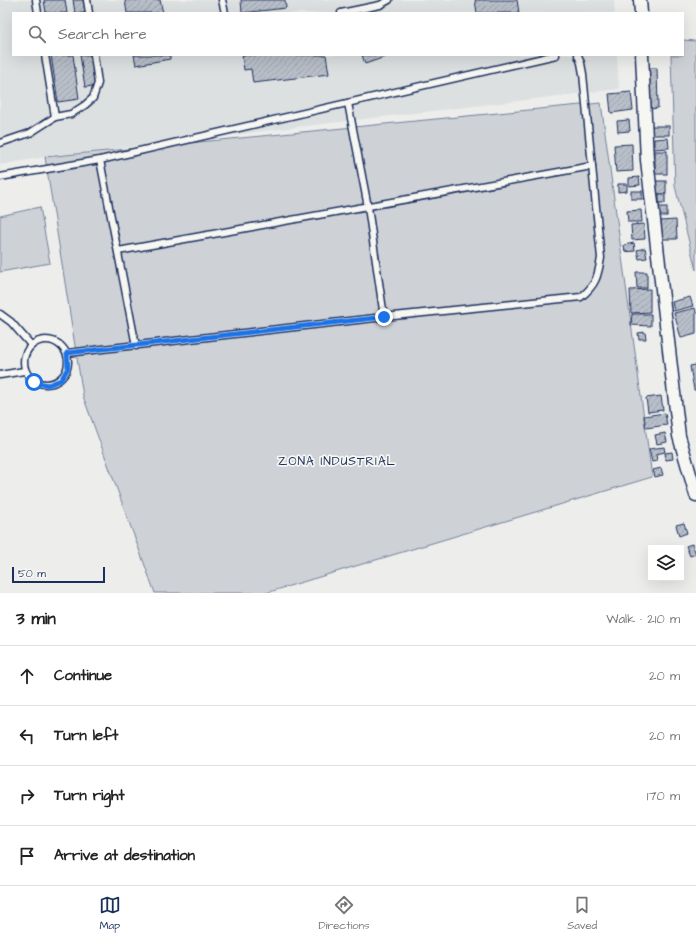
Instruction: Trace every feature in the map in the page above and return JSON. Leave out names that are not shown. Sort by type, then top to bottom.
[{"type":"street","points":[[640,0],[641,12]]},
{"type":"street","points":[[642,56],[647,160],[678,436],[696,496]]},
{"type":"lane","points":[[36,0],[38,12]]},
{"type":"lane","points":[[87,0],[89,12]]},
{"type":"lane","points":[[222,0],[225,12]]},
{"type":"lane","points":[[346,12],[380,5],[389,0]]},
{"type":"lane","points":[[45,56],[55,117]]},
{"type":"lane","points":[[0,143],[30,133],[55,117],[71,114],[93,98],[98,83],[94,56]]},
{"type":"lane","points":[[0,177],[100,160],[552,56]]},
{"type":"lane","points":[[67,353],[384,317],[581,297],[595,282],[601,258],[583,74],[578,56]]},
{"type":"lane","points":[[348,102],[368,207],[384,317]]},
{"type":"lane","points":[[100,160],[136,346]]},
{"type":"lane","points":[[118,251],[592,166]]},
{"type":"lane","points":[[0,314],[11,322],[31,345]]},
{"type":"lane","points":[[44,339],[58,342],[67,353],[68,368],[61,380],[48,385],[34,382],[24,371],[23,357],[31,345],[44,339]]},
{"type":"lane","points":[[0,375],[24,371]]},
{"type":"shaded area","points":[[0,0],[614,0],[615,12],[12,12],[12,56],[617,56],[619,89],[45,157],[0,165]]},
{"type":"shaded area","points":[[684,40],[696,41],[696,270],[675,186],[671,56],[684,56]]},
{"type":"shaded area","points":[[601,103],[652,477],[266,593],[155,593],[83,396],[45,157]]},
{"type":"shaded area","points":[[40,207],[50,263],[0,272],[0,216]]},
{"type":"building","points":[[44,0],[65,0],[67,12],[46,12]]},
{"type":"building","points":[[73,0],[84,0],[86,12],[75,12]]},
{"type":"building","points":[[125,0],[160,0],[163,12],[127,12]]},
{"type":"building","points":[[241,0],[285,0],[286,8],[242,12]]},
{"type":"building","points":[[475,0],[517,0],[519,12],[477,12]]},
{"type":"building","points":[[51,56],[73,56],[79,99],[58,102]]},
{"type":"building","points":[[80,56],[91,56],[95,86],[85,87]]},
{"type":"building","points":[[134,56],[170,56],[170,59],[136,65]]},
{"type":"building","points":[[242,56],[326,56],[329,74],[253,83],[251,69],[244,70]]},
{"type":"building","points":[[362,56],[388,56],[365,64]]},
{"type":"building","points":[[648,68],[657,68],[658,108],[650,109]]},
{"type":"building","points":[[631,92],[633,110],[611,113],[609,94]]},
{"type":"building","points":[[629,120],[630,131],[618,132],[617,121]]},
{"type":"building","points":[[652,126],[669,126],[669,135],[652,135]]},
{"type":"building","points":[[668,138],[669,148],[654,149],[654,139]]},
{"type":"building","points":[[632,144],[633,171],[616,172],[614,145]]},
{"type":"building","points":[[655,151],[667,151],[667,174],[655,174]]},
{"type":"building","points":[[639,177],[640,185],[629,186],[629,178]]},
{"type":"building","points":[[656,181],[666,181],[666,194],[656,194]]},
{"type":"building","points":[[618,184],[627,184],[627,191],[618,192]]},
{"type":"building","points":[[631,191],[642,191],[642,199],[631,199]]},
{"type":"building","points":[[659,194],[665,194],[665,203],[659,203]]},
{"type":"building","points":[[659,207],[667,207],[667,216],[659,216]]},
{"type":"building","points":[[641,210],[642,222],[628,222],[627,211]]},
{"type":"building","points":[[676,220],[677,239],[662,239],[661,221]]},
{"type":"building","points":[[644,224],[645,239],[632,240],[631,225]]},
{"type":"building","points":[[634,243],[635,251],[625,252],[624,245]]},
{"type":"building","points":[[645,248],[647,258],[639,259],[637,250]]},
{"type":"building","points":[[636,272],[647,272],[647,288],[637,288]]},
{"type":"building","points":[[650,289],[650,312],[631,313],[630,290]]},
{"type":"building","points":[[690,297],[693,306],[674,311],[672,302]]},
{"type":"building","points":[[695,308],[696,334],[681,338],[674,313]]},
{"type":"building","points":[[632,314],[651,314],[651,326],[631,325]]},
{"type":"building","points":[[645,332],[646,339],[639,339],[638,333]]},
{"type":"building","points":[[696,365],[696,390],[694,390],[690,366]]},
{"type":"building","points":[[661,396],[663,410],[648,412],[646,398]]},
{"type":"building","points":[[665,413],[667,425],[646,428],[644,416]]},
{"type":"building","points":[[665,433],[667,442],[657,444],[655,435]]},
{"type":"building","points":[[664,447],[665,452],[656,454],[657,461],[652,462],[649,449]]},
{"type":"building","points":[[672,452],[673,459],[666,460],[665,453]]},
{"type":"building","points":[[661,468],[663,475],[655,477],[653,470]]},
{"type":"building","points":[[684,523],[687,533],[679,536],[676,525]]},
{"type":"building","points":[[692,544],[696,554],[690,556],[686,546]]},
{"type":"district","name":"ZONA INDUSTRIAL","points":[[337,461]]},
{"type":"route","points":[[34,382],[48,385],[61,380],[68,368],[67,353],[384,317]]}]
